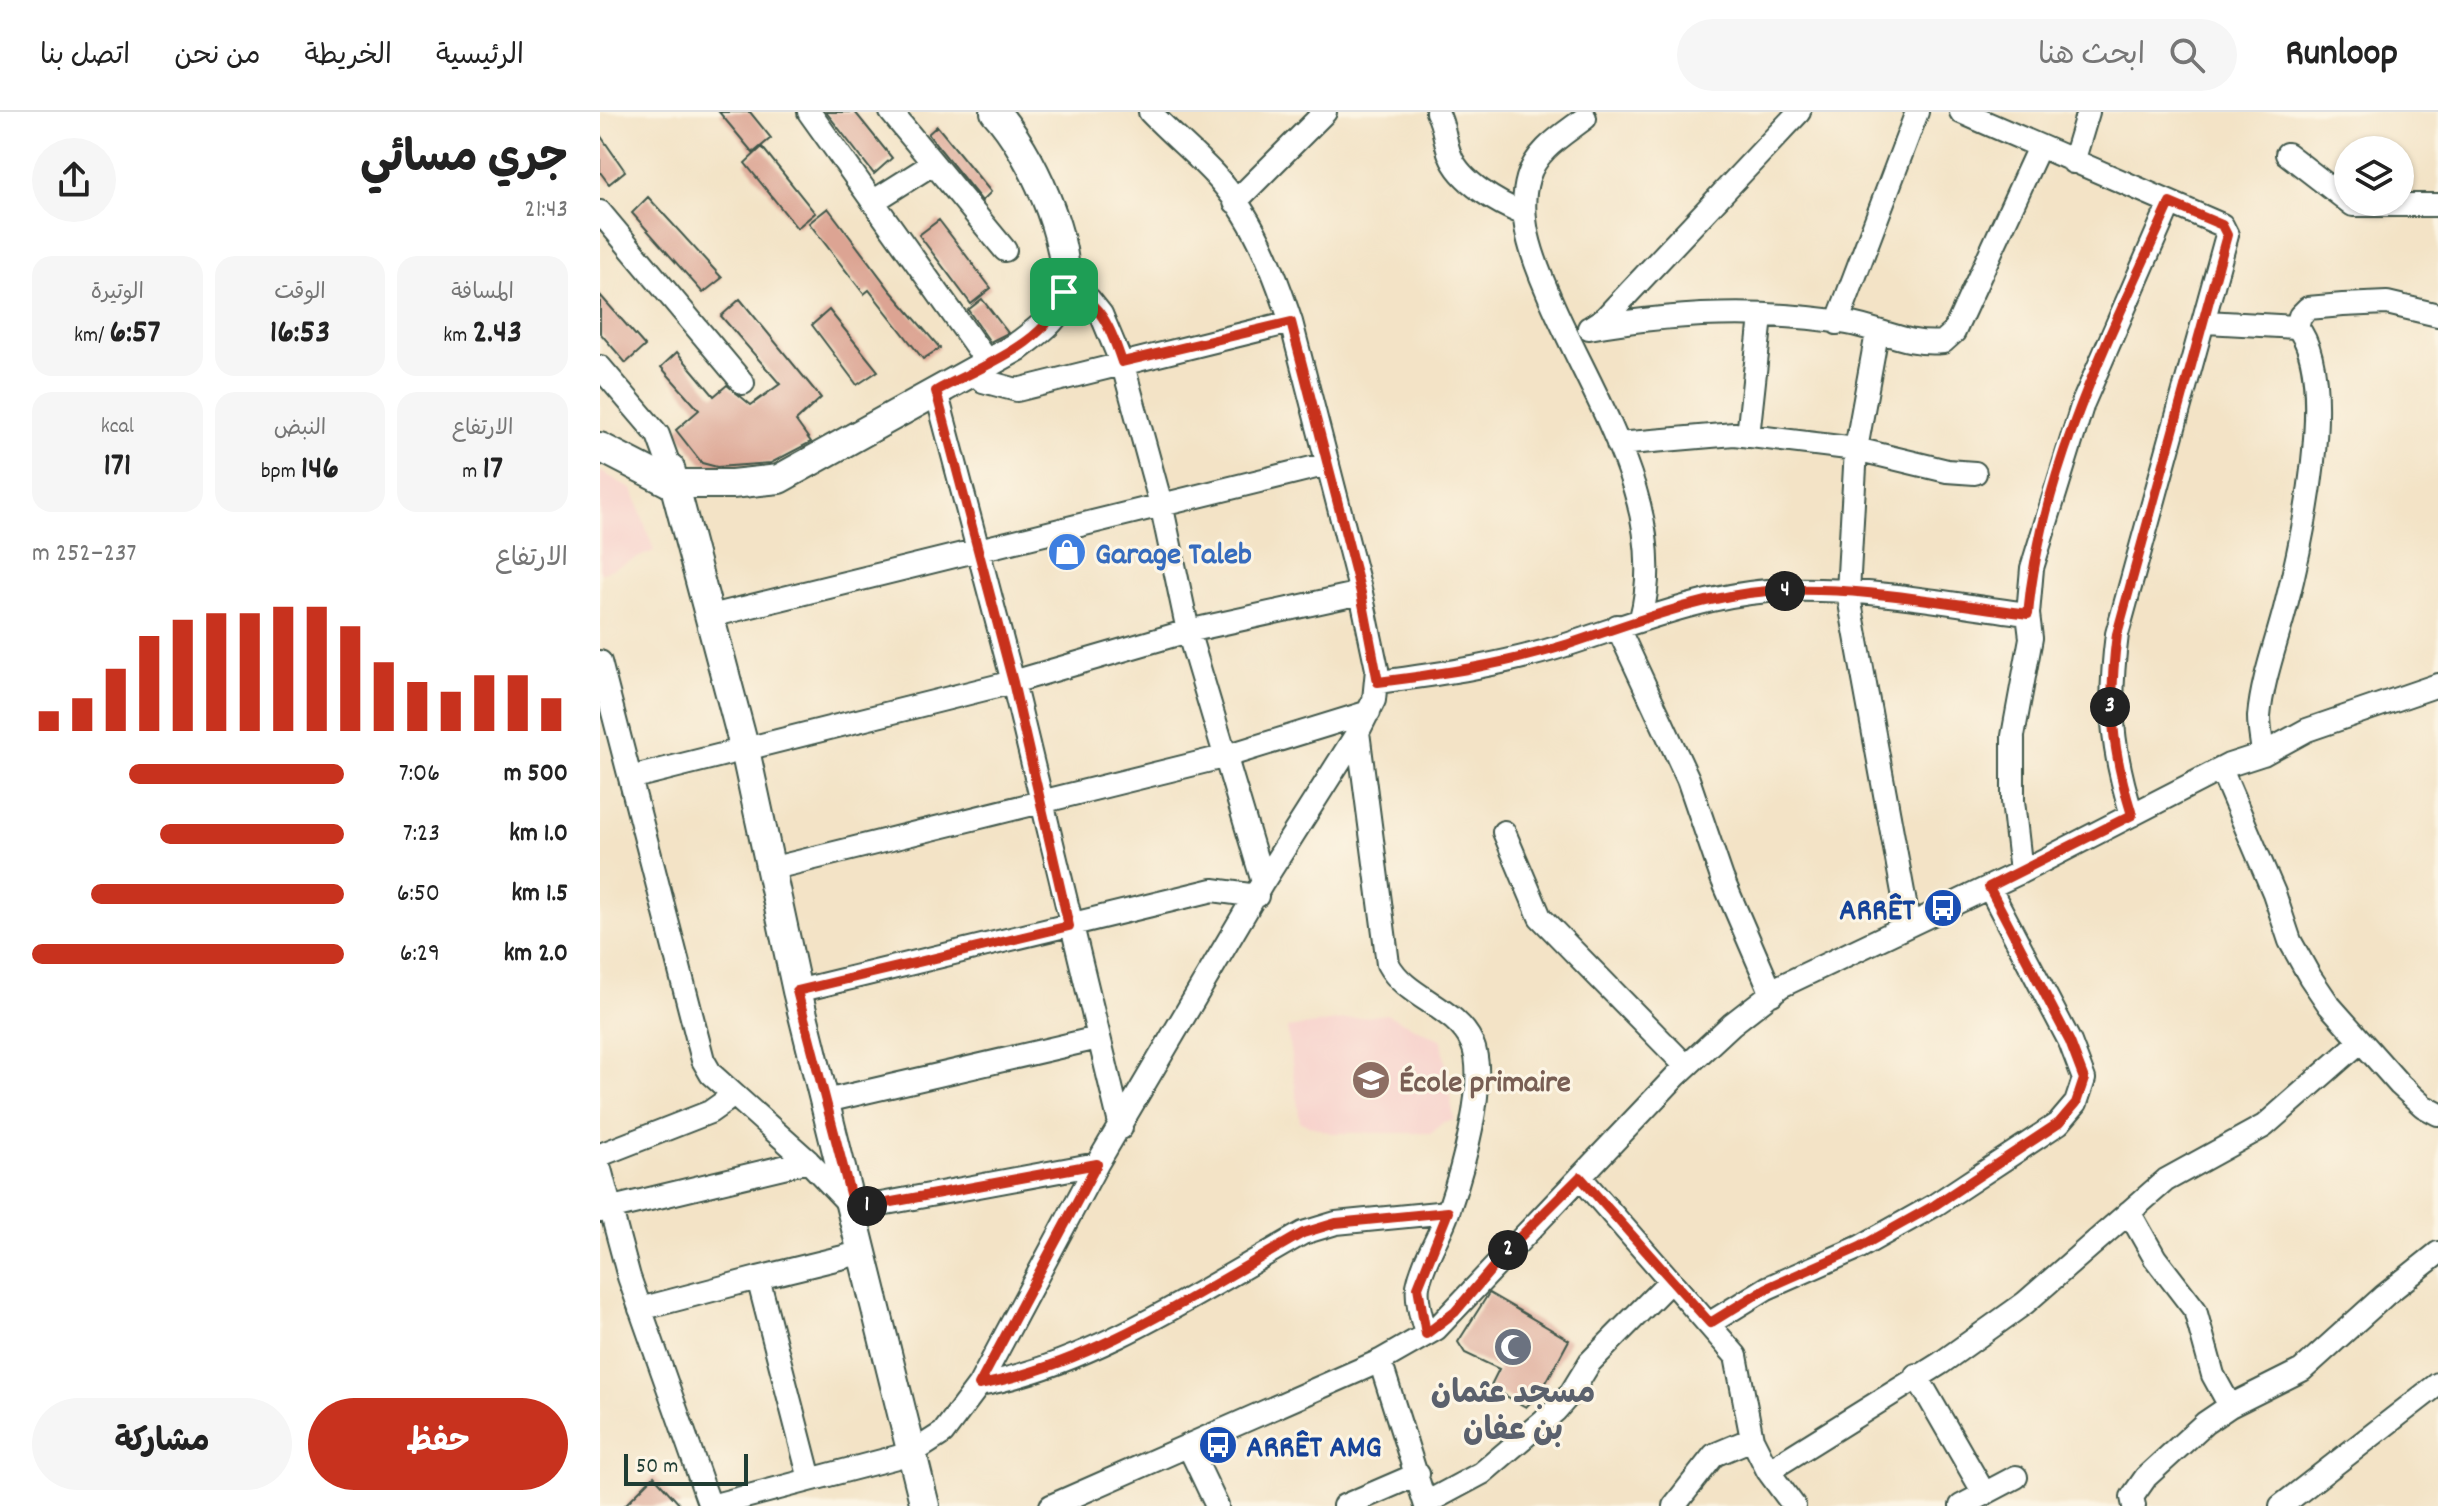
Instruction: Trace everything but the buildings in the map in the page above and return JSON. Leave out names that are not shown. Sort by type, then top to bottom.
[{"type":"main road","points":[[600,447],[680,478],[732,484],[779,479],[1017,347],[1052,319],[1064,292],[1055,224],[1037,175],[995,112]]},
{"type":"main road","points":[[600,426],[680,478],[745,750],[797,991],[854,1209],[925,1506]]},
{"type":"street","points":[[809,112],[874,201],[980,367],[983,381],[1017,390],[1291,322]]},
{"type":"street","points":[[891,112],[931,165],[1005,250]]},
{"type":"street","points":[[600,1169],[605,1209],[711,1506],[912,1453],[943,1433],[979,1385],[1097,1164],[1369,712],[1378,682],[1361,593],[1291,322],[1258,236],[1213,174],[1150,112]]},
{"type":"street","points":[[1235,202],[1325,112]]},
{"type":"street","points":[[1437,112],[1447,133],[1451,158],[1461,173],[1506,207],[1524,214]]},
{"type":"street","points":[[1568,340],[1605,318],[1799,112]]},
{"type":"street","points":[[1837,323],[1917,112]]},
{"type":"street","points":[[1961,112],[2222,225],[2227,235],[2206,322],[2117,634],[2110,695],[2112,727],[2120,775],[2132,815]]},
{"type":"street","points":[[2073,162],[2088,112]]},
{"type":"street","points":[[1585,118],[1553,142],[1533,165],[1528,178],[1524,214],[1535,262],[1618,444],[1648,549],[1649,587],[1641,618]]},
{"type":"street","points":[[1589,328],[1691,314],[1837,323],[1927,344],[1943,342],[1954,332],[2039,147]]},
{"type":"street","points":[[2287,154],[2353,205],[2438,205]]},
{"type":"street","points":[[874,201],[931,165]]},
{"type":"street","points":[[2021,872],[2013,801],[2013,736],[2031,638],[2028,614],[2032,568],[2069,443],[2116,323],[2170,203]]},
{"type":"street","points":[[600,212],[743,383]]},
{"type":"street","points":[[1064,292],[1089,299],[1112,333],[1122,362],[1162,508],[1188,631],[1260,889]]},
{"type":"street","points":[[2297,327],[2300,316],[2308,308],[2343,305],[2387,303],[2438,315]]},
{"type":"street","points":[[1748,436],[1761,317]]},
{"type":"street","points":[[2206,322],[2297,327],[2307,339],[2315,367],[2313,462],[2259,718],[2263,754]]},
{"type":"street","points":[[1877,333],[1856,449],[1848,592],[1909,925]]},
{"type":"street","points":[[600,367],[658,435],[680,478]]},
{"type":"street","points":[[936,391],[1013,682],[1069,926],[1121,1128]]},
{"type":"street","points":[[1618,444],[1748,436],[1856,449],[1947,471],[1975,473]]},
{"type":"street","points":[[711,616],[1162,508],[1328,464]]},
{"type":"street","points":[[1378,682],[1484,666],[1568,644],[1641,618],[1767,591],[1848,592],[2028,614]]},
{"type":"street","points":[[630,778],[1013,682],[1188,631],[1361,593]]},
{"type":"street","points":[[1617,626],[1688,779],[1722,878],[1772,994]]},
{"type":"street","points":[[600,662],[703,1060],[711,1074],[808,1161],[854,1209],[1097,1164]]},
{"type":"street","points":[[1051,1506],[1380,1361],[1426,1334],[1455,1312],[1512,1245],[1686,1066],[1772,994],[2021,872],[2221,769],[2263,754],[2307,730],[2438,685]]},
{"type":"street","points":[[770,869],[1223,757],[1369,712]]},
{"type":"street","points":[[1358,732],[1388,964],[1402,984],[1423,995],[1472,1043],[1477,1077],[1473,1112],[1448,1212],[1418,1287],[1426,1334]]},
{"type":"street","points":[[2221,769],[2274,893],[2290,941],[2329,1005],[2400,1085],[2423,1106],[2438,1114]]},
{"type":"street","points":[[1504,832],[1540,917],[1591,974],[1686,1066]]},
{"type":"street","points":[[1710,1323],[1767,1288],[1860,1247],[1935,1205],[2059,1123],[2076,1103],[2084,1079],[2070,1042],[1989,887]]},
{"type":"street","points":[[797,991],[1213,890],[1260,889]]},
{"type":"street","points":[[826,1101],[1098,1038]]},
{"type":"street","points":[[1768,1471],[1916,1375],[1941,1363],[2025,1303],[2183,1167],[2264,1126],[2361,1041]]},
{"type":"street","points":[[600,1155],[710,1112],[734,1095]]},
{"type":"street","points":[[605,1209],[808,1161]]},
{"type":"street","points":[[1580,1177],[1736,1356],[1752,1439],[1768,1471],[1794,1506]]},
{"type":"street","points":[[979,1385],[1006,1380],[1117,1337],[1303,1233],[1336,1223],[1448,1212]]},
{"type":"street","points":[[2129,1212],[2155,1258],[2195,1310],[2213,1375],[2230,1406]]},
{"type":"street","points":[[640,1309],[864,1252]]},
{"type":"street","points":[[2134,1506],[2132,1497],[2146,1477],[2205,1423],[2230,1406],[2302,1370],[2384,1296],[2438,1253]]},
{"type":"street","points":[[758,1278],[810,1479]]},
{"type":"street","points":[[1380,1361],[1426,1504],[1482,1473],[1556,1410],[1571,1393],[1590,1362],[1669,1282]]},
{"type":"street","points":[[1916,1375],[1984,1493]]},
{"type":"street","points":[[2281,1506],[2438,1384]]},
{"type":"street","points":[[1674,1506],[1714,1455],[1752,1439]]},
{"type":"street","points":[[1189,1447],[1217,1506]]},
{"type":"street","points":[[1344,1506],[1418,1474]]},
{"type":"street","points":[[1961,1506],[2016,1477]]},
{"type":"shaded area","points":[[600,471],[633,490],[654,551],[600,574]]},
{"type":"shaded area","name":"École primaire","points":[[1386,1014],[1442,1040],[1454,1120],[1443,1122],[1432,1133],[1331,1133],[1300,1122],[1287,1028]]},
{"type":"place","name":"Garage Taleb","points":[[1067,552]]},
{"type":"place","name":"ARRÊT","points":[[1943,908]]},
{"type":"place","name":"École primaire","points":[[1371,1080]]},
{"type":"place","name":"مسجد عثمان بن عفان","points":[[1513,1347]]},
{"type":"place","name":"ARRÊT AMG","points":[[1218,1445]]},
{"type":"route","points":[[2170,203],[2222,225],[2227,235],[2223,259],[2117,634],[2110,695],[2112,727],[2120,775],[2132,815],[1989,887],[2070,1042],[2084,1079],[2076,1103],[2059,1123],[1935,1205],[1860,1247],[1767,1288],[1710,1323],[1669,1282],[1580,1177],[1512,1245],[1455,1312],[1426,1334],[1418,1287],[1448,1212],[1336,1223],[1303,1233],[1117,1337],[1006,1380],[979,1385],[1097,1164],[854,1209],[797,991],[1069,926],[1013,682],[952,462],[936,391],[1017,347],[1052,319],[1064,292],[1089,299],[1112,333],[1122,362],[1291,322],[1361,593],[1378,682],[1484,666],[1568,644],[1641,618],[1767,591],[1848,592],[2028,614],[2032,568],[2083,403],[2170,203]]}]
